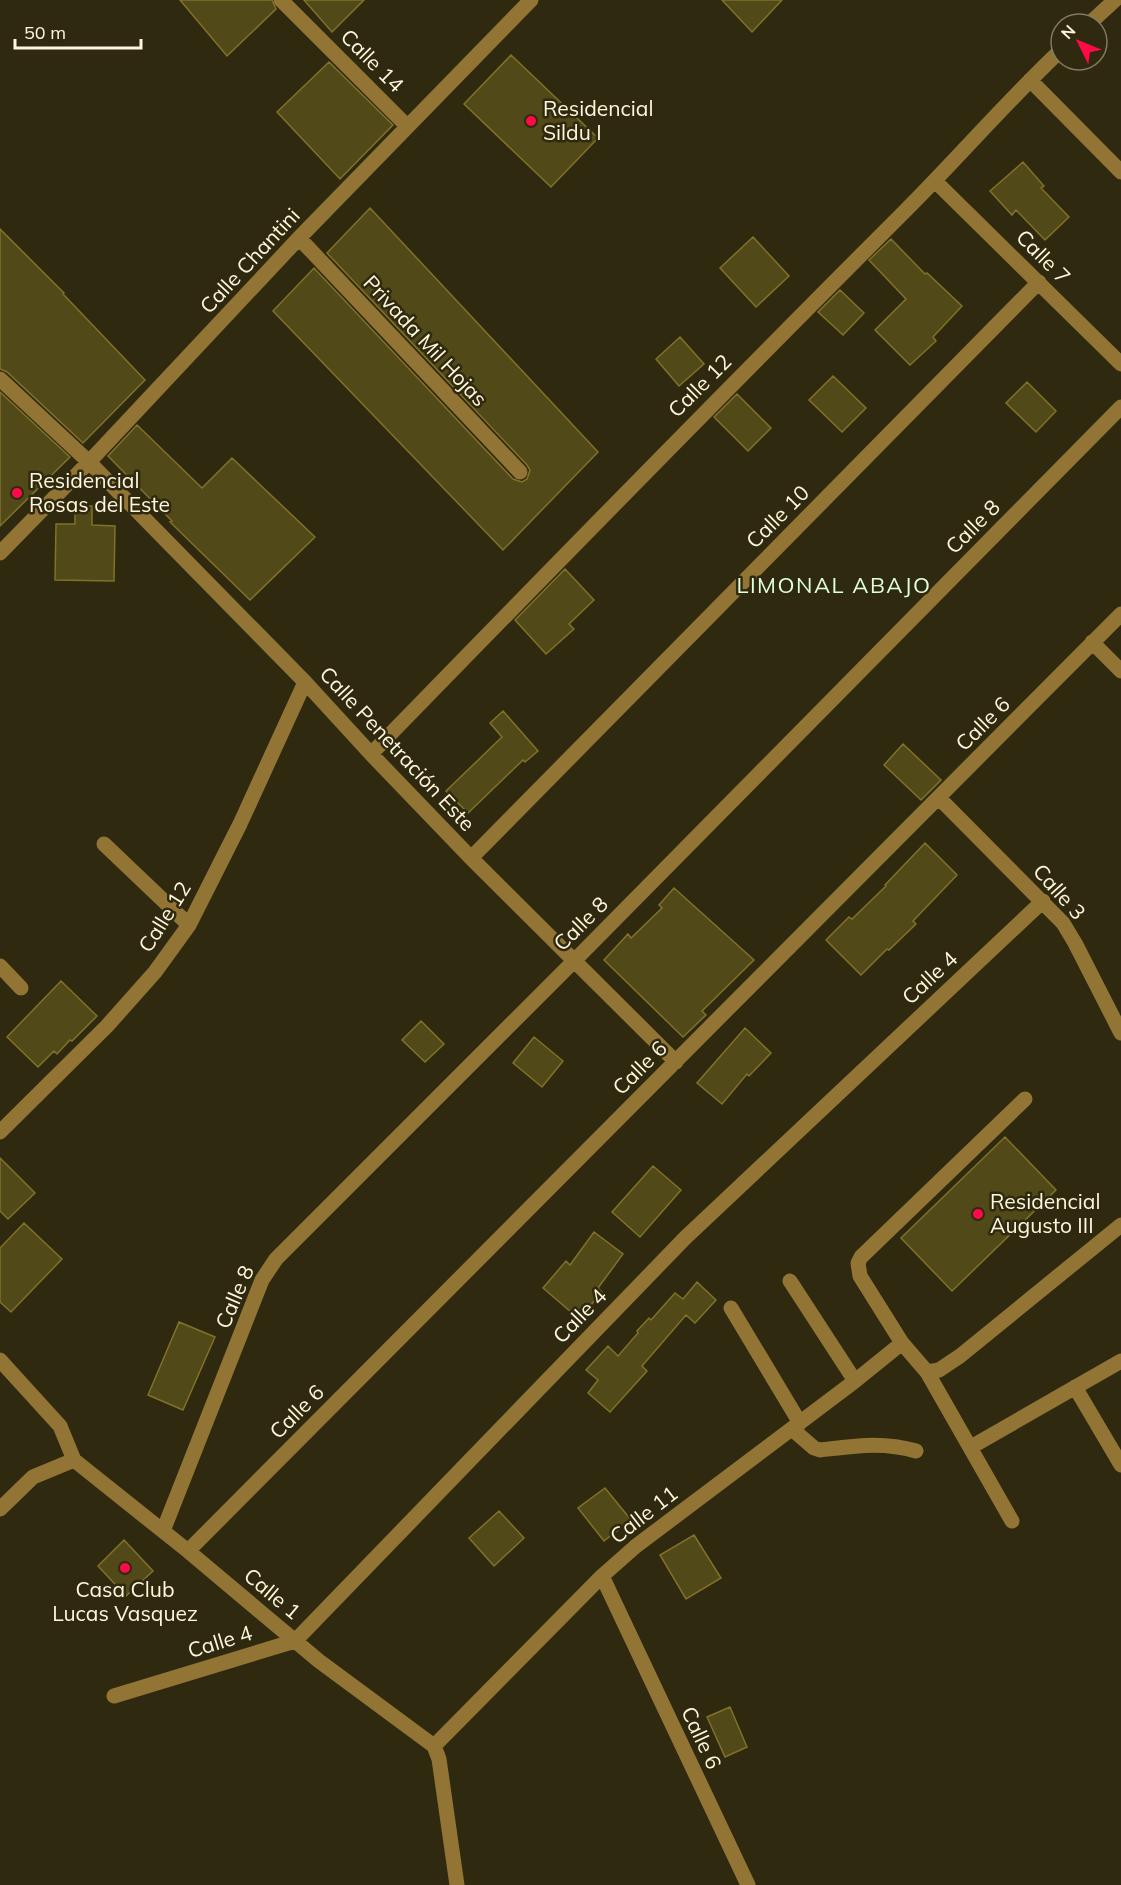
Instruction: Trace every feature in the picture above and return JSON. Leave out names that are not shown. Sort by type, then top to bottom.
[{"type":"street","name":"Calle 14","points":[[281,0],[407,126]]},
{"type":"street","name":"Calle Chantini","points":[[0,553],[89,462],[299,238],[531,0]]},
{"type":"street","points":[[1102,12],[1115,0]]},
{"type":"street","name":"Calle 12","points":[[371,754],[1049,61]]},
{"type":"street","points":[[1029,80],[1121,172]]},
{"type":"street","name":"Calle 7","points":[[935,180],[1121,364]]},
{"type":"street","name":"Privada Mil Hojas","points":[[299,238],[520,472]]},
{"type":"street","name":"Calle 10","points":[[471,858],[1039,282]]},
{"type":"street","name":"Calle Penetración Este","points":[[0,379],[89,462],[306,682],[371,754],[471,858],[676,1062]]},
{"type":"street","name":"Calle 8","points":[[163,1531],[262,1280],[276,1259],[1121,407]]},
{"type":"street","name":"Calle 6","points":[[188,1551],[1121,614]]},
{"type":"street","points":[[1092,642],[1121,671]]},
{"type":"street","name":"Calle 12","points":[[0,1132],[107,1026],[155,972],[189,925],[240,824],[306,682]]},
{"type":"street","name":"Calle 3","points":[[939,798],[1063,923],[1121,1033]]},
{"type":"street","points":[[104,844],[189,925]]},
{"type":"street","name":"Calle 4","points":[[114,1696],[295,1641],[685,1238],[1043,901]]},
{"type":"street","points":[[0,966],[21,988]]},
{"type":"street","points":[[1012,1521],[927,1372],[902,1343],[860,1276],[858,1269],[861,1257],[1025,1099]]},
{"type":"street","points":[[927,1372],[939,1370],[960,1356],[1121,1225]]},
{"type":"street","points":[[790,1281],[855,1381]]},
{"type":"street","points":[[731,1308],[796,1426],[814,1448],[820,1450],[865,1445],[897,1446],[916,1451]]},
{"type":"street","name":"Calle 11","points":[[434,1746],[602,1576],[636,1546],[902,1343]]},
{"type":"street","name":"Calle 1","points":[[0,1360],[60,1426],[74,1460],[188,1551],[319,1661],[434,1746]]},
{"type":"street","points":[[970,1447],[1121,1361]]},
{"type":"street","points":[[1075,1387],[1121,1465]]},
{"type":"street","points":[[0,1509],[33,1477],[74,1460]]},
{"type":"street","name":"Calle 6","points":[[602,1576],[748,1885]]},
{"type":"street","points":[[434,1746],[439,1758],[457,1885]]},
{"type":"building","points":[[180,0],[272,0],[276,9],[227,56]]},
{"type":"building","points":[[304,0],[364,0],[332,32]]},
{"type":"building","points":[[722,0],[782,0],[752,32]]},
{"type":"building","name":"Residencial Sildu I","points":[[511,55],[598,138],[551,187],[464,104]]},
{"type":"building","points":[[329,62],[393,125],[340,179],[277,112]]},
{"type":"building","points":[[1023,162],[1044,186],[1041,188],[1069,217],[1045,240],[1016,210],[1012,215],[990,191]]},
{"type":"building","points":[[370,208],[598,452],[503,550],[273,311],[314,268],[513,479],[522,482],[527,479],[530,470],[527,465],[327,253]]},
{"type":"building","points":[[0,229],[64,293],[145,380],[83,443],[7,372],[0,369]]},
{"type":"building","points":[[753,237],[789,276],[756,307],[720,268]]},
{"type":"building","points":[[891,239],[925,274],[927,273],[962,306],[933,337],[936,341],[910,365],[875,330],[906,299],[869,260]]},
{"type":"building","points":[[840,290],[864,313],[843,335],[818,312]]},
{"type":"building","points":[[680,337],[704,364],[679,386],[656,359]]},
{"type":"building","points":[[833,376],[866,408],[842,432],[809,400]]},
{"type":"building","points":[[1027,382],[1056,411],[1036,432],[1006,403]]},
{"type":"building","name":"Residencial Rosas del Este","points":[[0,392],[70,457],[0,526]]},
{"type":"building","points":[[737,394],[771,428],[748,451],[714,417]]},
{"type":"building","points":[[137,425],[202,488],[232,458],[315,537],[250,600],[170,522],[172,521],[108,456]]},
{"type":"building","points":[[75,506],[92,506],[92,525],[115,526],[114,581],[55,580],[56,524],[75,524]]},
{"type":"building","points":[[565,569],[594,600],[569,624],[574,629],[546,654],[515,620]]},
{"type":"building","points":[[503,711],[538,751],[525,762],[523,760],[468,813],[446,791],[502,737],[490,723]]},
{"type":"building","points":[[903,744],[941,780],[921,800],[884,765]]},
{"type":"building","points":[[925,843],[957,875],[913,921],[916,924],[861,975],[826,940],[886,886]]},
{"type":"building","points":[[674,888],[754,960],[702,1011],[706,1015],[683,1037],[604,960],[628,934],[631,938],[662,908],[659,905]]},
{"type":"building","points":[[61,981],[97,1016],[57,1054],[54,1051],[38,1067],[7,1037]]},
{"type":"building","points":[[421,1021],[444,1044],[425,1062],[402,1040]]},
{"type":"building","points":[[745,1028],[771,1053],[749,1076],[747,1074],[722,1104],[697,1083]]},
{"type":"building","points":[[534,1037],[563,1061],[542,1087],[513,1063]]},
{"type":"building","name":"Residencial Augusto III","points":[[1005,1137],[1056,1190],[952,1291],[901,1238]]},
{"type":"building","points":[[0,1158],[35,1193],[8,1219],[0,1211]]},
{"type":"building","points":[[653,1166],[681,1190],[640,1237],[612,1212]]},
{"type":"building","points":[[24,1223],[62,1259],[11,1312],[0,1302],[0,1248]]},
{"type":"building","points":[[594,1232],[623,1254],[598,1288],[602,1292],[579,1319],[543,1288],[566,1261],[570,1265]]},
{"type":"building","points":[[697,1282],[716,1300],[695,1323],[686,1315],[642,1366],[647,1371],[610,1412],[588,1393],[598,1380],[586,1370],[608,1346],[618,1356],[638,1333],[637,1331],[649,1318],[651,1320],[675,1293],[683,1299]]},
{"type":"building","points":[[179,1322],[215,1337],[183,1410],[148,1395]]},
{"type":"building","points":[[605,1488],[631,1520],[604,1541],[578,1508]]},
{"type":"building","points":[[499,1511],[524,1538],[494,1566],[469,1538]]},
{"type":"building","points":[[694,1535],[721,1578],[686,1599],[660,1555]]},
{"type":"building","name":"Casa Club Lucas Vasquez","points":[[124,1540],[153,1571],[126,1596],[98,1566]]},
{"type":"building","points":[[730,1707],[747,1747],[725,1757],[707,1717]]},
{"type":"place","name":"Residencial Sildu I","points":[[531,121]]},
{"type":"place","name":"Residencial Rosas del Este","points":[[17,493]]},
{"type":"place","name":"Residencial Augusto III","points":[[978,1214]]},
{"type":"place","name":"Casa Club Lucas Vasquez","points":[[125,1568]]},
{"type":"district","name":"LIMONAL ABAJO","points":[[834,585]]}]
